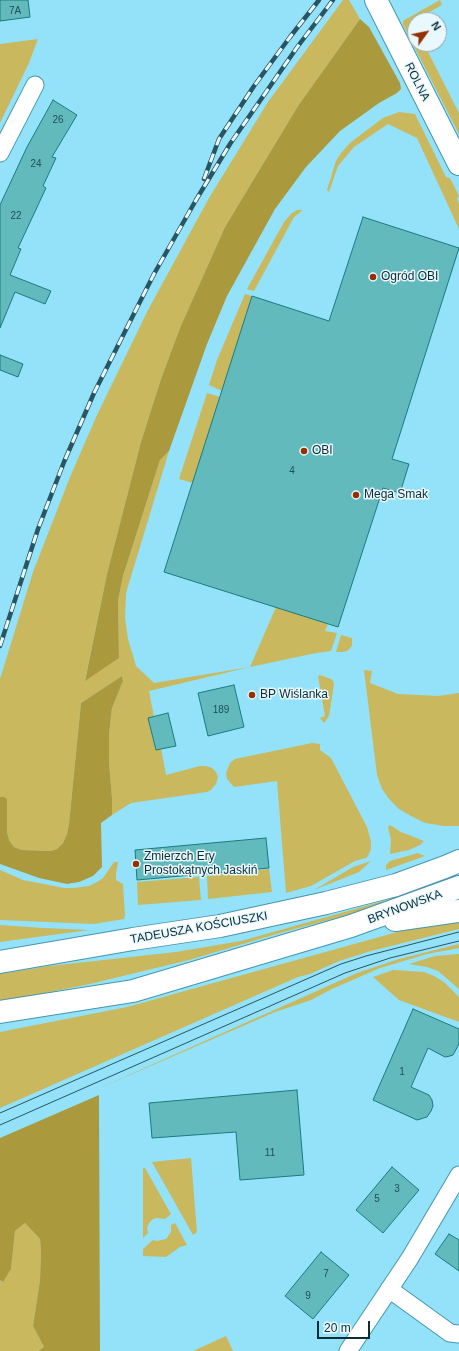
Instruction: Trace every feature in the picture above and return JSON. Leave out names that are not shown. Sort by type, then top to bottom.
[{"type":"main road","name":"ROLNA","points":[[376,0],[459,164]]},
{"type":"main road","name":"BRYNOWSKA","points":[[396,885],[459,861]]},
{"type":"main road","name":"TADEUSZA KOŚCIUSZKI","points":[[0,962],[220,926],[326,903],[396,885]]},
{"type":"main road","name":"BRYNOWSKA","points":[[351,926],[459,887]]},
{"type":"main road","points":[[0,1012],[133,991],[351,926],[459,911]]},
{"type":"street","points":[[0,153],[34,85]]},
{"type":"street","points":[[348,1351],[410,1258],[459,1174]]},
{"type":"street","points":[[389,1289],[450,1333],[459,1334]]},
{"type":"shaded area","points":[[343,0],[349,0],[360,19],[298,106],[225,227],[180,328],[161,379],[141,442],[107,574],[85,680],[119,658],[118,601],[123,576],[160,460],[169,451],[126,593],[125,618],[128,639],[136,666],[154,683],[250,667],[149,691],[154,717],[149,719],[155,749],[161,748],[166,775],[200,766],[212,768],[218,777],[216,784],[211,790],[207,792],[131,803],[112,815],[109,734],[112,708],[123,681],[122,676],[81,703],[69,824],[63,843],[57,849],[51,851],[22,850],[14,847],[9,840],[7,832],[7,804],[0,797],[0,679],[33,572],[70,477],[97,415],[148,310],[209,198],[268,102]]},
{"type":"shaded area","points":[[440,0],[442,5],[429,12],[419,12]]},
{"type":"shaded area","points":[[360,19],[369,27],[400,83],[401,89],[340,131],[306,167],[275,209],[227,296],[207,344],[169,451],[160,460],[123,576],[118,601],[119,658],[85,681],[107,574],[141,442],[161,379],[180,328],[225,227],[298,106]]},
{"type":"shaded area","points":[[407,19],[407,33],[403,25],[403,21]]},
{"type":"shaded area","points":[[38,39],[29,63],[0,123],[0,44]]},
{"type":"shaded area","points":[[417,52],[428,52],[459,113],[459,134]]},
{"type":"shaded area","points":[[399,112],[415,114],[446,177],[450,178],[459,196],[457,199],[459,204],[459,229],[417,138],[388,124],[354,147],[338,166],[329,192],[327,190],[336,161],[351,142],[383,118]]},
{"type":"shaded area","points":[[297,210],[303,210],[294,217],[254,291],[247,289],[284,222]]},
{"type":"shaded area","points":[[245,294],[252,296],[222,391],[209,385],[217,360]]},
{"type":"shaded area","points":[[207,393],[220,397],[193,483],[179,479]]},
{"type":"shaded area","points":[[276,607],[328,624],[325,631],[337,633],[331,651],[250,667]]},
{"type":"shaded area","points":[[341,635],[352,638],[352,646],[347,651],[336,652]]},
{"type":"shaded area","points":[[364,670],[372,671],[370,683],[398,694],[438,696],[459,693],[459,826],[444,826],[425,823],[399,809],[382,789],[377,775]]},
{"type":"shaded area","points":[[320,675],[331,679],[334,684],[329,716],[324,723],[320,718],[325,716],[318,676]]},
{"type":"shaded area","points":[[122,676],[123,681],[112,708],[109,734],[112,815],[101,823],[102,867],[93,876],[79,882],[67,884],[39,878],[0,864],[0,797],[7,799],[7,832],[9,840],[14,847],[22,850],[51,851],[57,849],[63,843],[69,824],[81,703]]},
{"type":"shaded area","points":[[312,743],[320,744],[320,750],[331,758],[367,827],[371,842],[371,849],[366,858],[355,861],[311,886],[286,893],[277,781],[234,787],[227,779],[226,773],[230,763],[235,759]]},
{"type":"shaded area","points":[[390,825],[401,832],[424,841],[420,845],[409,850],[390,854],[391,840],[388,827]]},
{"type":"shaded area","points":[[418,853],[425,856],[386,870],[386,865],[390,861]]},
{"type":"shaded area","points":[[371,861],[359,872],[314,890],[353,867]]},
{"type":"shaded area","points":[[114,862],[118,862],[116,880],[123,884],[124,919],[94,924],[0,920],[0,870],[23,880],[64,888],[74,888],[89,886],[97,882],[103,878]]},
{"type":"shaded area","points":[[269,869],[272,892],[208,899],[207,876]]},
{"type":"shaded area","points":[[199,877],[201,900],[138,905],[137,882]]},
{"type":"shaded area","points":[[412,893],[406,899],[280,933],[189,960],[90,984],[0,1002],[0,974],[49,966],[176,952],[241,941]]},
{"type":"shaded area","points":[[459,921],[459,929],[371,951],[339,961],[310,974],[298,977],[0,1108],[0,1032],[127,1007],[401,931]]},
{"type":"shaded area","points":[[0,925],[44,928],[89,930],[0,942]]},
{"type":"shaded area","points":[[459,944],[459,948],[427,954],[380,968],[311,1000],[275,1012],[93,1091],[357,973],[399,959]]},
{"type":"shaded area","points":[[459,954],[459,989],[438,971],[427,967],[409,964],[435,956]]},
{"type":"shaded area","points":[[393,970],[424,972],[444,982],[459,997],[459,1022],[399,1000],[373,977]]},
{"type":"shaded area","points":[[99,1095],[100,1351],[38,1351],[44,1347],[33,1326],[40,1280],[40,1239],[25,1223],[15,1231],[11,1269],[3,1282],[0,1280],[0,1138]]},
{"type":"shaded area","points":[[191,1158],[197,1232],[193,1235],[152,1162]]},
{"type":"shaded area","points":[[143,1168],[145,1168],[171,1214],[165,1219],[153,1219],[147,1228],[148,1233],[143,1238]]},
{"type":"shaded area","points":[[25,1223],[40,1239],[40,1280],[33,1326],[44,1347],[38,1351],[0,1351],[0,1280],[2,1282],[11,1269],[15,1231]]},
{"type":"shaded area","points":[[175,1223],[187,1245],[180,1247],[166,1257],[143,1256],[143,1249],[153,1240],[157,1241],[166,1239],[171,1232],[171,1225]]},
{"type":"shaded area","points":[[226,1336],[233,1351],[193,1351]]},
{"type":"building","points":[[0,0],[28,0],[30,17],[0,21]]},
{"type":"building","points":[[53,100],[77,115],[52,157],[56,158],[43,186],[46,188],[18,248],[21,249],[10,275],[51,291],[45,304],[15,292],[0,328],[0,205],[27,147]]},
{"type":"building","points":[[363,217],[459,248],[392,459],[409,464],[400,493],[383,488],[338,627],[164,572],[252,296],[329,321]]},
{"type":"building","points":[[0,355],[23,364],[18,377],[0,370]]},
{"type":"building","points":[[234,685],[244,727],[208,736],[198,693]]},
{"type":"building","points":[[168,713],[176,746],[156,750],[148,718]]},
{"type":"building","points":[[266,838],[269,868],[137,880],[135,850]]},
{"type":"building","points":[[413,1009],[459,1029],[459,1044],[453,1055],[445,1057],[428,1048],[411,1087],[429,1095],[433,1106],[427,1117],[417,1120],[373,1100]]},
{"type":"building","points":[[297,1090],[304,1175],[240,1180],[236,1132],[152,1138],[149,1103]]},
{"type":"building","points":[[392,1167],[419,1190],[383,1233],[356,1210]]},
{"type":"building","points":[[449,1234],[459,1240],[459,1271],[435,1254]]},
{"type":"building","points":[[321,1252],[349,1275],[313,1319],[285,1296]]},
{"type":"tram line","points":[[0,1113],[341,964],[459,932]]},
{"type":"tram line","points":[[0,1125],[345,973],[390,958],[459,941]]},
{"type":"railway","points":[[204,179],[219,139],[254,86],[319,0]]},
{"type":"railway","points":[[0,646],[38,529],[64,462],[94,393],[154,274],[230,144],[298,46],[333,0]]},
{"type":"place","name":"Ogród OBI","points":[[373,277]]},
{"type":"place","name":"OBI","points":[[304,451]]},
{"type":"place","name":"Mega Smak","points":[[356,495]]},
{"type":"place","name":"BP Wiślanka","points":[[252,695]]},
{"type":"place","name":"Zmierzch Ery Prostokątnych Jaskiń","points":[[136,864]]}]
